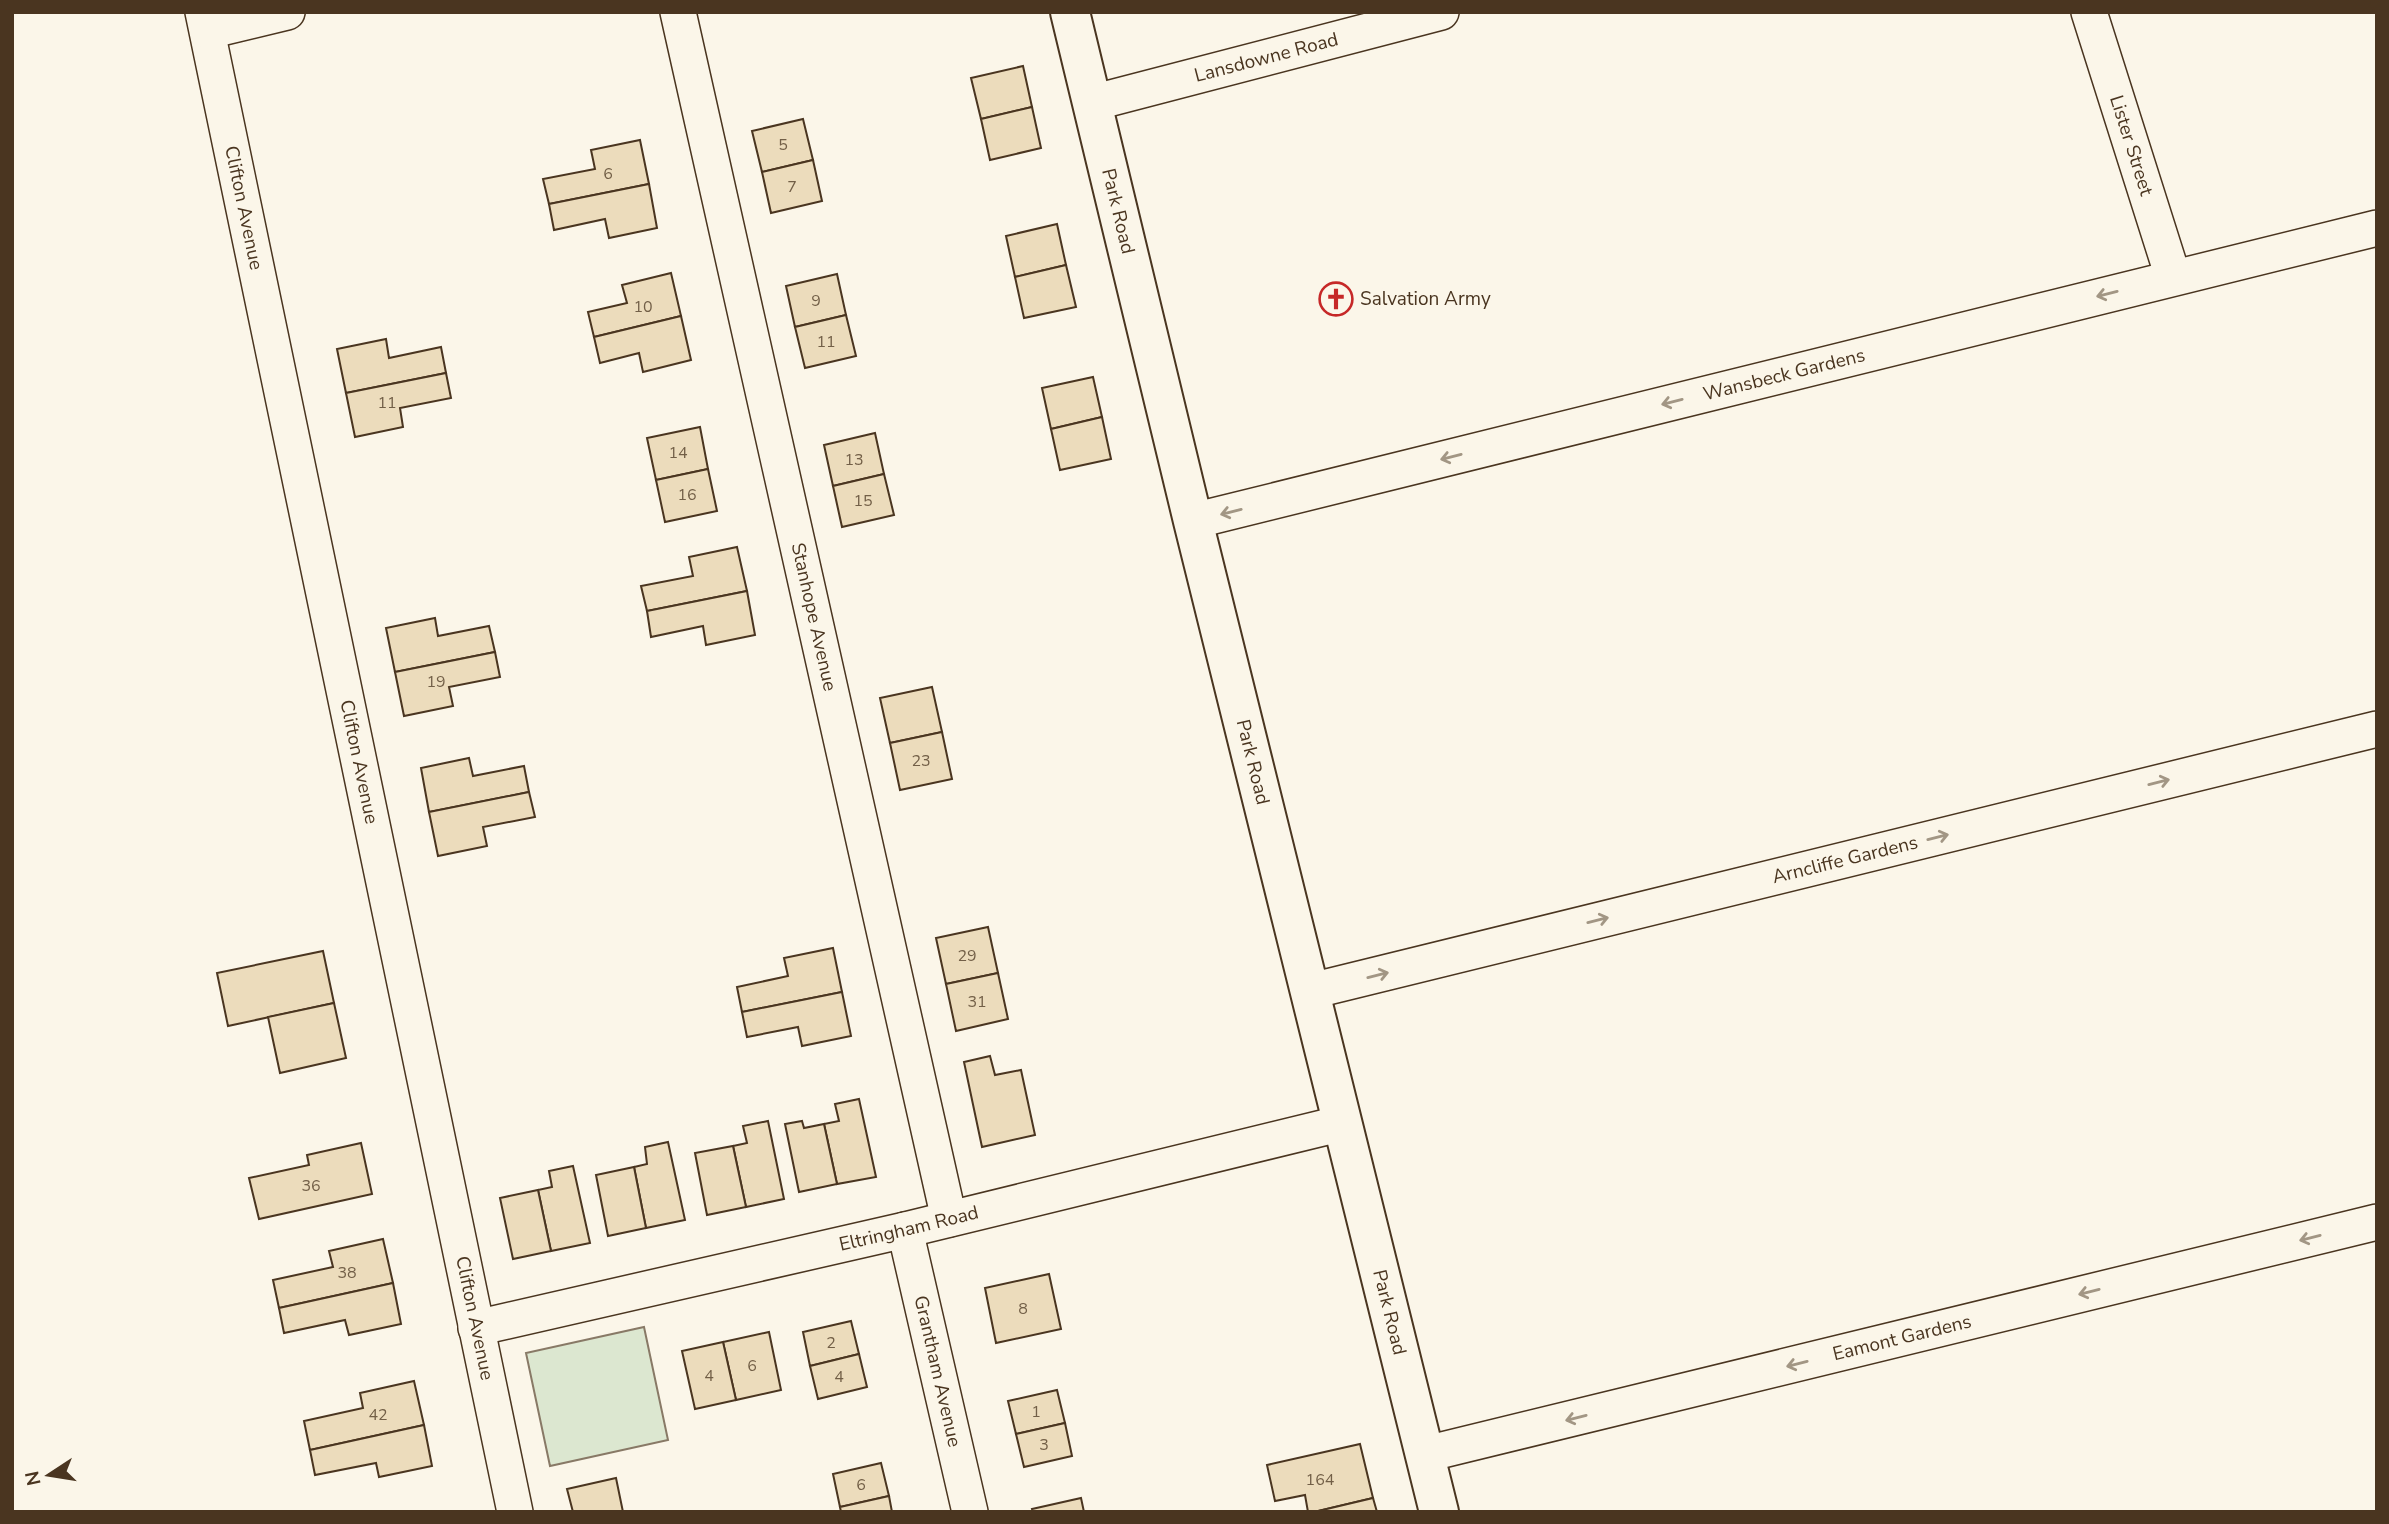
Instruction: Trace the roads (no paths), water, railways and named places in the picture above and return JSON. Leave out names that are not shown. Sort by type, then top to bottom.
[{"type":"street","points":[[205,22],[287,12]]},
{"type":"street","name":"Stanhope Avenue","points":[[678,12],[949,1219]]},
{"type":"street","name":"Park Road","points":[[1070,12],[1193,521],[1440,1512]]},
{"type":"street","name":"Lansdowne Road","points":[[1092,103],[1441,12]]},
{"type":"street","name":"Lister Street","points":[[2089,12],[2173,277]]},
{"type":"street","name":"Clifton Avenue","points":[[205,22],[515,1512]]},
{"type":"street","name":"Wansbeck Gardens","points":[[1193,521],[2377,228]]},
{"type":"street","name":"Arncliffe Gardens","points":[[1311,991],[2377,729]]},
{"type":"street","name":"Eltringham Road","points":[[476,1328],[905,1230],[1343,1123]]},
{"type":"street","name":"Eamont Gardens","points":[[1426,1454],[2377,1222]]},
{"type":"street","name":"Grantham Avenue","points":[[905,1230],[970,1512]]},
{"type":"place","name":"Salvation Army","points":[[1336,299]]}]
